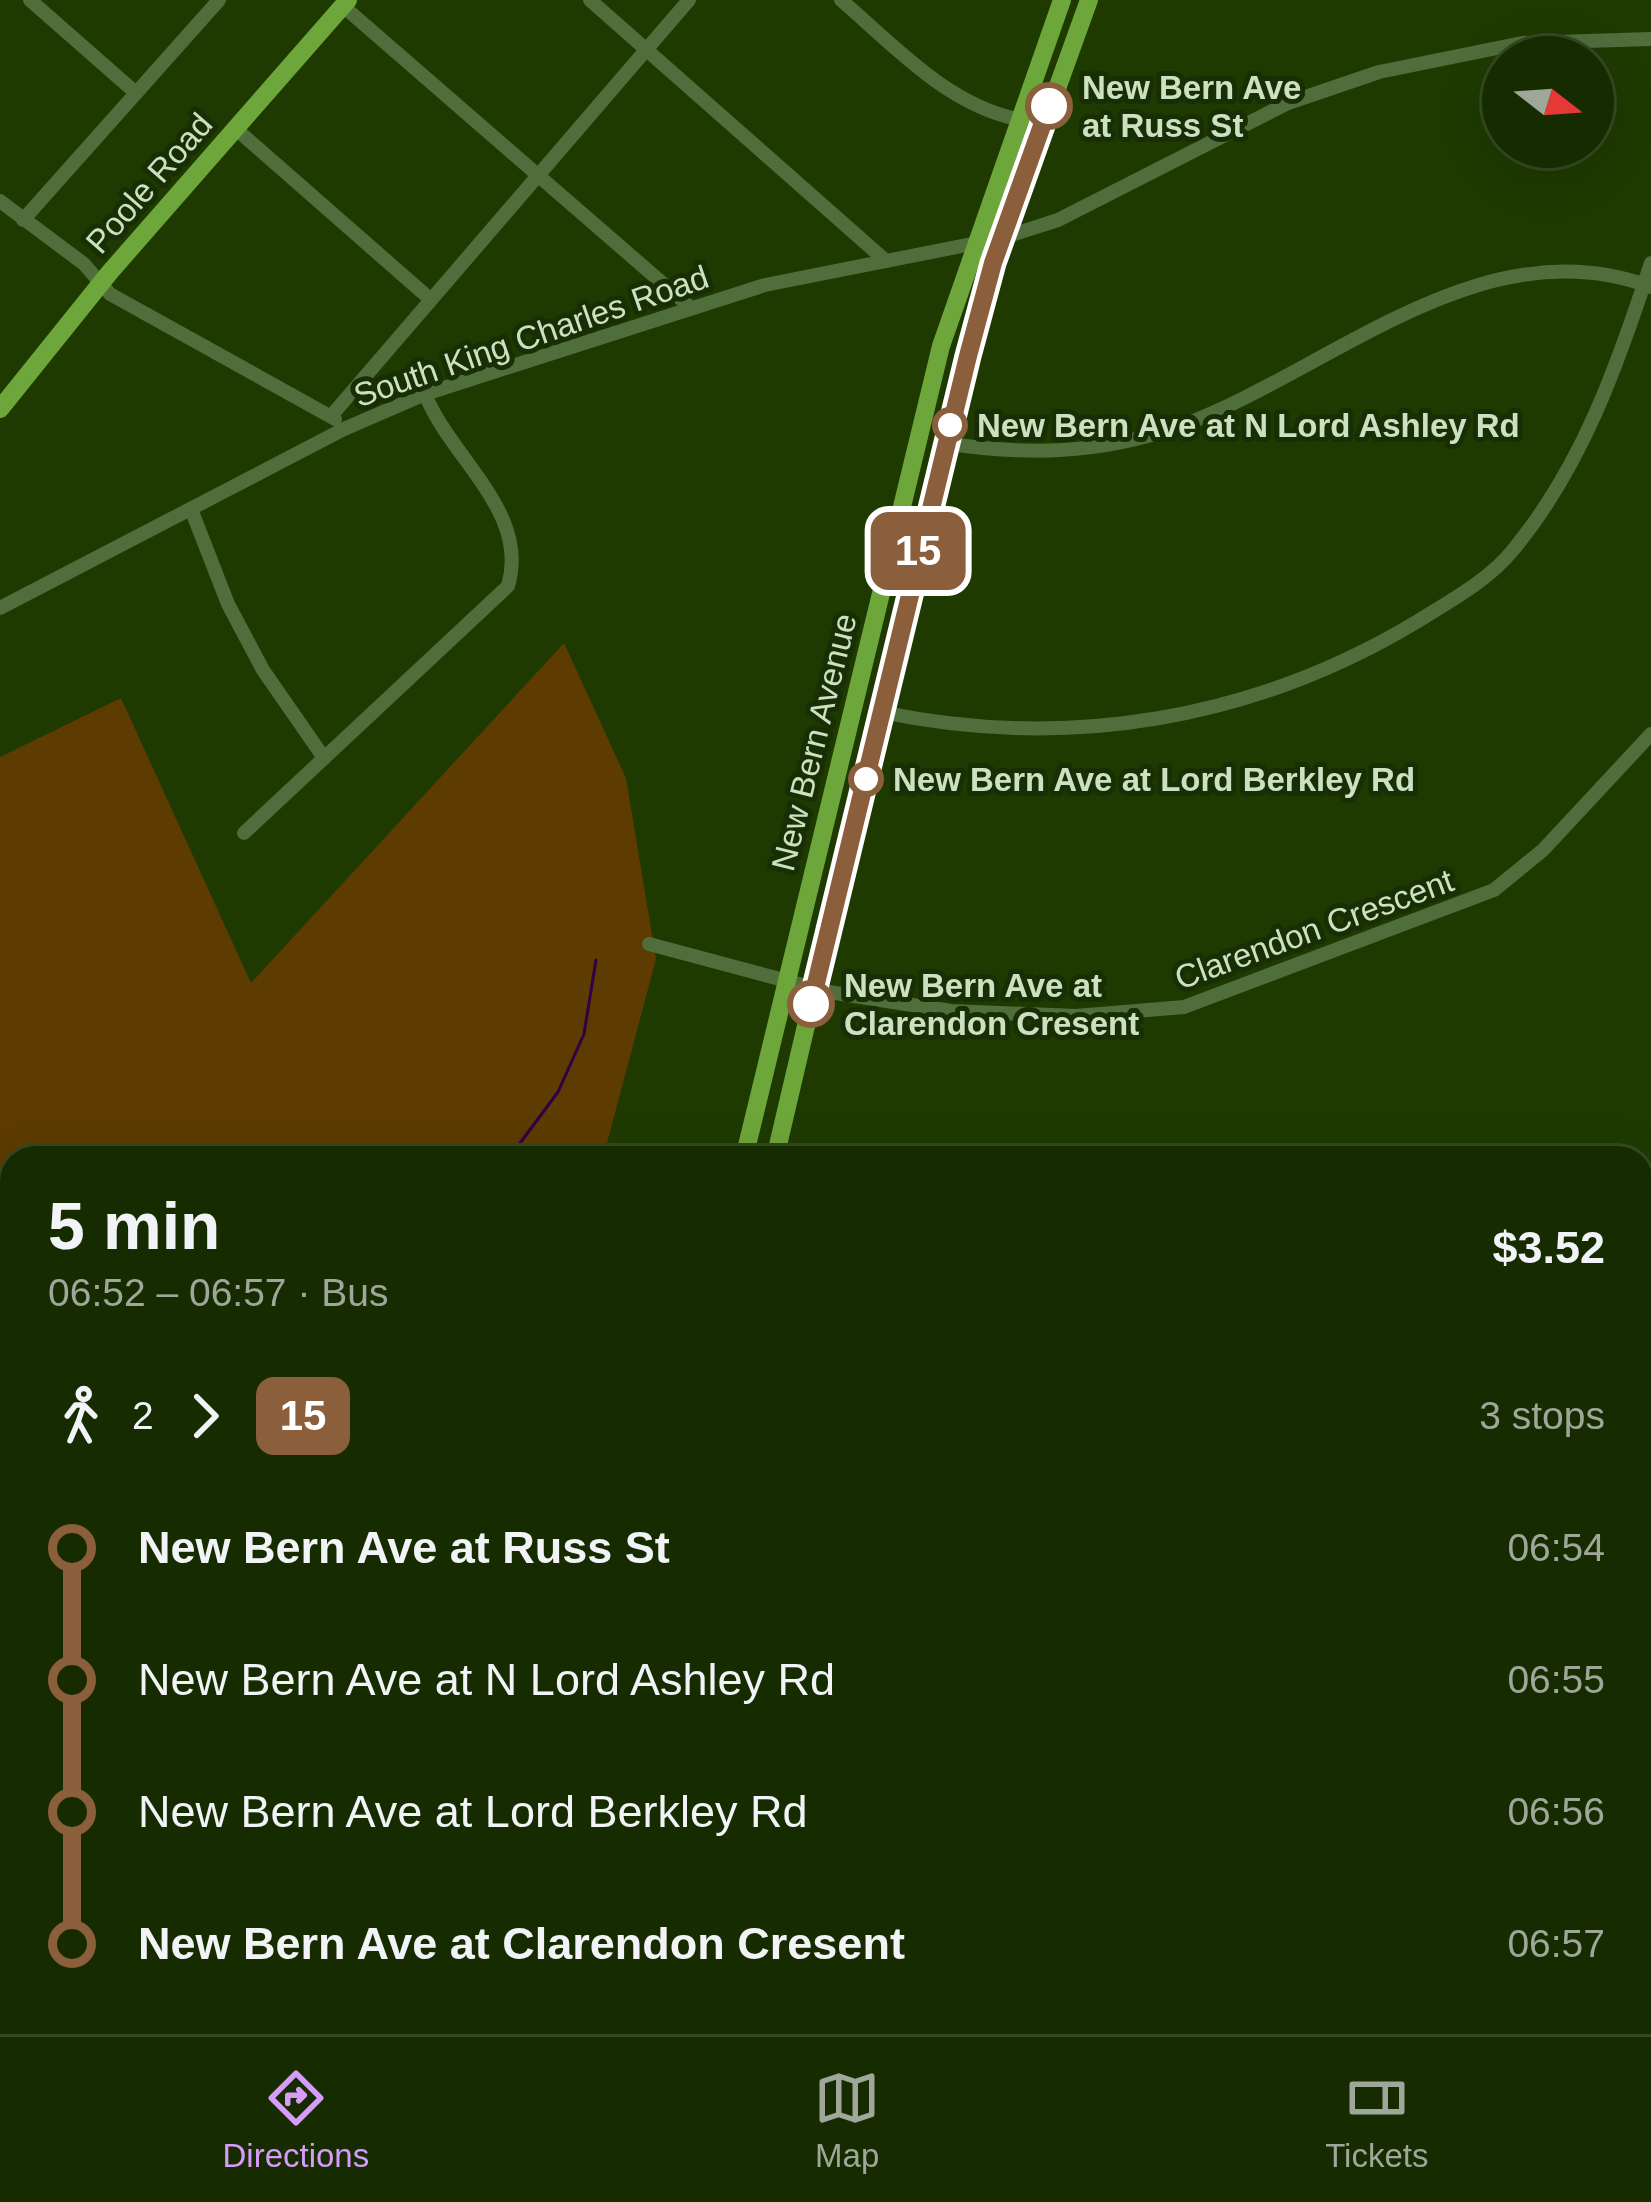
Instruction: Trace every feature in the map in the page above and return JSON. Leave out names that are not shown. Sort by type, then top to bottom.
[{"type":"main road","name":"New Bern Avenue","points":[[747,1146],[941,346],[1062,0]]},
{"type":"main road","name":"New Bern Avenue","points":[[778,1146],[945,443],[1002,238],[1089,0]]},
{"type":"main road","name":"Poole Road","points":[[0,409],[99,285],[346,3]]},
{"type":"main road","points":[[941,346],[932,429],[945,443]]},
{"type":"main road","points":[[915,441],[929,458],[915,565]]},
{"type":"main road","points":[[874,617],[868,692],[881,712]]},
{"type":"main road","points":[[852,712],[865,730],[856,820]]},
{"type":"street","points":[[30,0],[136,93]]},
{"type":"street","points":[[23,220],[219,0]]},
{"type":"street","points":[[590,0],[886,261]]},
{"type":"street","points":[[332,415],[689,0]]},
{"type":"street","points":[[841,0],[937,83],[985,112],[1017,119]]},
{"type":"street","points":[[346,3],[691,308]]},
{"type":"street","name":"South King Charles Road","points":[[0,608],[344,429],[425,394],[803,276],[1002,238],[1100,202],[1184,152],[1288,103],[1378,72],[1522,43],[1651,40]]},
{"type":"street","points":[[236,129],[430,299]]},
{"type":"street","points":[[0,201],[84,264],[99,285],[332,415],[344,429]]},
{"type":"street","points":[[881,712],[1004,730],[1123,726],[1235,702],[1384,641],[1470,587],[1510,554],[1549,502],[1606,388],[1647,286],[1651,263]]},
{"type":"street","points":[[945,443],[1035,453],[1115,444],[1202,417],[1430,302],[1478,285],[1550,274],[1647,286]]},
{"type":"street","points":[[244,833],[508,586],[515,562],[508,527],[425,394]]},
{"type":"street","points":[[191,509],[228,604],[263,670],[324,758]]},
{"type":"street","name":"Clarendon Crescent","points":[[649,944],[814,988],[951,1011],[1036,1016],[1193,1005],[1494,890],[1544,850],[1651,734]]},
{"type":"shaded area","points":[[564,643],[626,778],[656,959],[606,1146],[0,1146],[0,757],[121,698],[251,983]]},
{"type":"waterway","points":[[518,1146],[558,1092],[584,1034],[596,960]]},
{"type":"bus line","name":"15","points":[[811,1004],[968,356],[993,263],[1049,106]]},
{"type":"place","name":"New Bern Ave at Russ St","points":[[1049,106]]},
{"type":"place","name":"New Bern Ave at N Lord Ashley Rd","points":[[950,425]]},
{"type":"place","name":"New Bern Ave at Lord Berkley Rd","points":[[866,779]]},
{"type":"place","name":"New Bern Ave at Clarendon Cresent","points":[[811,1004]]}]
